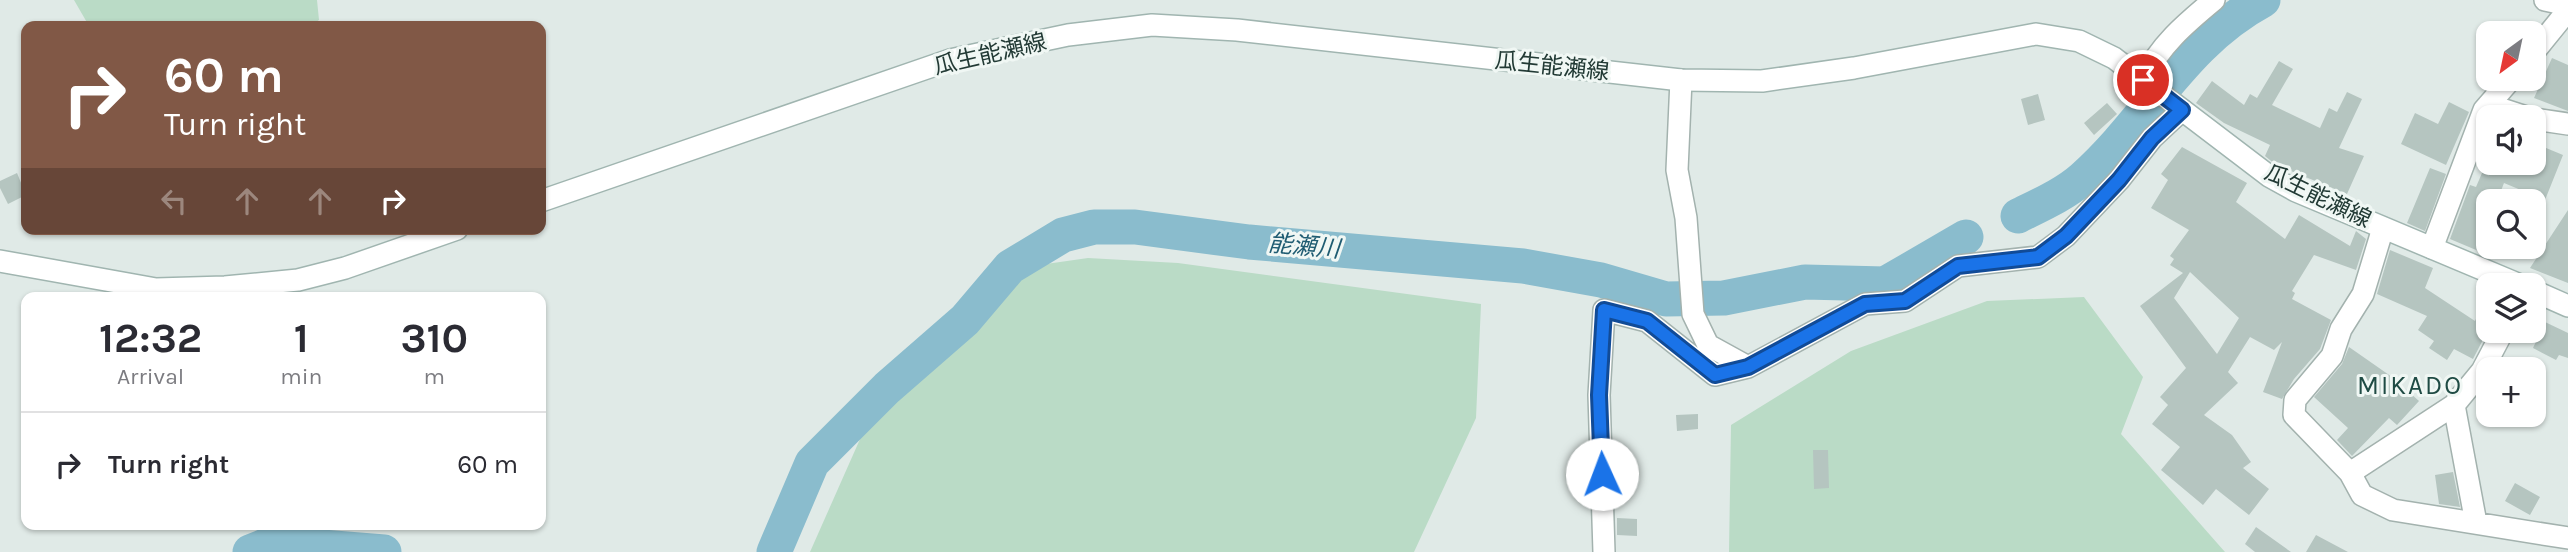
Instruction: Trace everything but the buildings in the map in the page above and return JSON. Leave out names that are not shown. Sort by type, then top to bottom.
[{"type":"main road","points":[[2143,80],[2152,61],[2179,29],[2214,0]]},
{"type":"main road","points":[[2545,0],[2564,14],[2546,37]]},
{"type":"main road","name":"瓜生能瀬線","points":[[546,199],[950,60],[1068,35],[1152,25],[1237,30],[1681,80],[1762,81],[1854,68],[2036,34],[2080,41],[2114,58],[2269,176],[2295,191],[2491,273]]},
{"type":"main road","points":[[1681,80],[1677,170],[1686,218],[1693,314],[1708,345],[1748,367]]},
{"type":"main road","points":[[2432,248],[2484,110],[2500,91]]},
{"type":"main road","points":[[1604,552],[1599,395],[1604,310],[1647,321],[1715,375],[1748,367],[1865,304],[1905,301],[1958,266],[2038,257],[2066,236],[2119,180],[2152,138],[2182,110]]},
{"type":"main road","points":[[2546,120],[2568,124]]},
{"type":"main road","points":[[2383,228],[2363,293],[2342,329],[2332,356],[2295,400],[2294,415],[2350,473],[2362,495],[2393,510],[2568,538]]},
{"type":"main road","points":[[0,261],[156,289],[225,287],[298,280],[345,268],[440,235]]},
{"type":"main road","points":[[2546,296],[2568,306]]},
{"type":"main road","points":[[2350,473],[2454,405],[2482,370],[2496,343]]},
{"type":"main road","points":[[2454,405],[2476,523]]},
{"type":"green space","points":[[74,0],[317,0],[319,20],[318,21],[86,21]]},
{"type":"green space","points":[[1088,258],[1178,263],[1481,304],[1476,418],[1414,552],[810,552],[880,394],[1025,267]]},
{"type":"green space","points":[[2084,297],[2143,377],[2121,434],[2225,552],[1729,552],[1731,425],[1851,351],[1987,301]]},
{"type":"waterway","name":"能瀬川","points":[[2018,216],[2060,194],[2083,178],[2210,38],[2263,0]]},
{"type":"waterway","name":"能瀬川","points":[[774,552],[812,463],[887,388],[965,320],[1010,267],[1063,235],[1094,227],[1135,227],[1249,242],[1523,266],[1601,280],[1666,299],[1724,298],[1805,282],[1885,284],[1966,237]]},
{"type":"waterway","name":"能瀬川","points":[[250,552],[272,543],[384,552]]},
{"type":"district","name":"MIKADO","points":[[2410,385]]},
{"type":"route","points":[[1602,474],[1599,395],[1604,310],[1647,321],[1715,375],[1748,367],[1865,304],[1905,301],[1958,266],[2038,257],[2066,236],[2119,180],[2152,138],[2182,110],[2143,80]]}]
